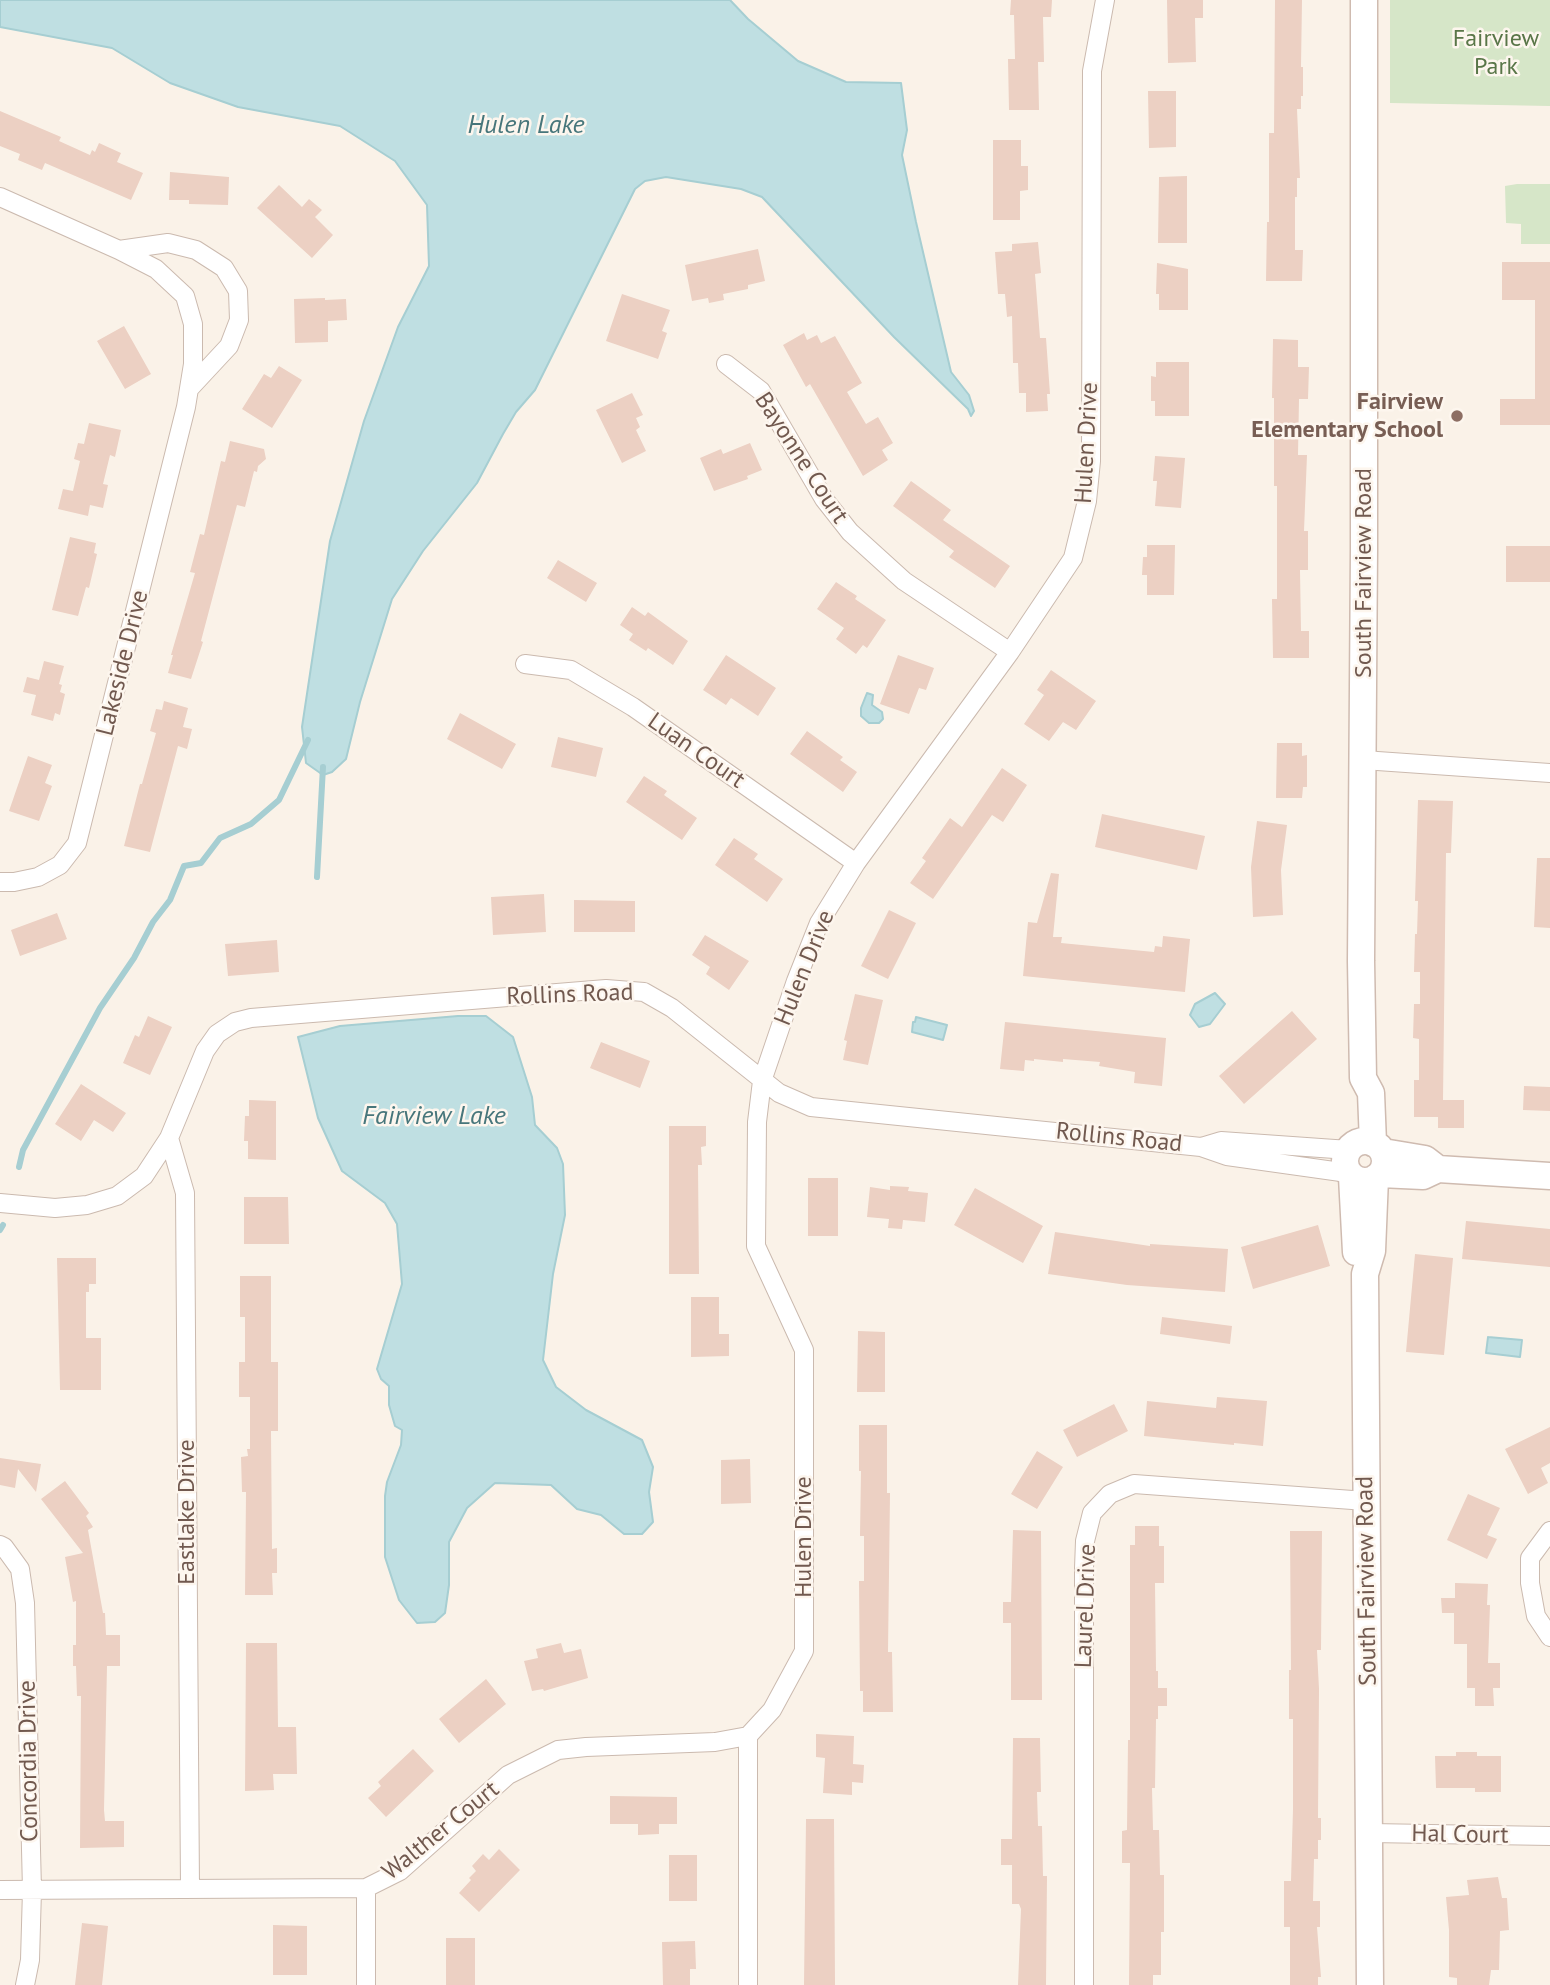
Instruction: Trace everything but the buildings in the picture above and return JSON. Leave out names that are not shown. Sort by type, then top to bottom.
[{"type":"street","name":"Hulen Drive","points":[[748,1736],[772,1710],[804,1651],[804,1350],[756,1246],[757,1122],[762,1081],[819,923],[856,863],[1010,652],[1073,558],[1087,501],[1091,461],[1092,71],[1104,0]]},
{"type":"street","name":"South Fairview Road","points":[[1364,0],[1361,961],[1363,1078],[1371,1093],[1356,1256],[1365,1274],[1370,1985]]},
{"type":"street","name":"Lakeside Drive","points":[[0,197],[156,269],[185,296],[193,324],[193,364],[186,407],[77,843],[60,865],[38,877],[7,882]]},
{"type":"street","points":[[119,250],[168,243],[196,250],[224,268],[238,291],[239,320],[229,346],[189,389]]},
{"type":"street","name":"Bayonne Court","points":[[726,365],[761,391],[824,499],[850,532],[904,581],[1010,652]]},
{"type":"street","name":"Luan Court","points":[[525,664],[571,670],[633,707],[856,863]]},
{"type":"street","points":[[1363,760],[1550,773]]},
{"type":"street","name":"Rollins Road","points":[[0,1203],[55,1208],[87,1205],[117,1196],[144,1176],[169,1138],[205,1051],[217,1034],[235,1023],[251,1018],[606,989],[644,992],[672,1009],[779,1093],[811,1107],[1201,1147],[1227,1156],[1364,1162],[1423,1176],[1438,1169],[1550,1176]]},
{"type":"street","name":"Eastlake Drive","points":[[169,1138],[185,1193],[190,1888]]},
{"type":"street","name":"Laurel Drive","points":[[1084,1985],[1084,1568],[1085,1541],[1092,1513],[1110,1494],[1134,1483],[1366,1501]]},
{"type":"street","points":[[1550,1531],[1530,1558],[1530,1583],[1536,1616],[1550,1637]]},
{"type":"street","name":"Concordia Drive","points":[[0,1545],[20,1569],[25,1603],[32,1890],[30,1960],[25,1985]]},
{"type":"street","points":[[748,1736],[748,1985]]},
{"type":"street","name":"Walther Court","points":[[0,1890],[366,1888],[400,1871],[508,1775],[558,1750],[715,1742],[748,1736]]},
{"type":"street","name":"Hal Court","points":[[1370,1833],[1550,1836]]},
{"type":"street","points":[[366,1888],[366,1985]]},
{"type":"green space","name":"Fairview Park","points":[[1390,0],[1550,0],[1550,106],[1390,103]]},
{"type":"green space","points":[[1550,184],[1550,244],[1521,244],[1521,224],[1506,223],[1505,186]]},
{"type":"water","name":"Hulen Lake","points":[[0,0],[730,0],[748,19],[798,61],[846,82],[901,83],[907,130],[902,155],[916,222],[951,372],[969,395],[974,411],[971,416],[968,409],[894,337],[762,197],[741,189],[666,177],[645,181],[635,189],[535,390],[516,412],[477,483],[423,551],[392,599],[360,702],[346,759],[332,772],[323,775],[306,763],[302,727],[330,541],[364,421],[398,327],[429,266],[427,205],[395,161],[340,126],[238,107],[170,83],[112,48],[0,27]]},
{"type":"water","points":[[867,693],[873,695],[872,705],[882,712],[883,719],[879,723],[869,723],[861,716]]},
{"type":"water","points":[[1215,993],[1225,1004],[1210,1024],[1199,1027],[1190,1015],[1195,1004]]},
{"type":"water","name":"Fairview Lake","points":[[486,1016],[513,1037],[532,1097],[535,1125],[557,1148],[563,1164],[565,1215],[553,1274],[543,1360],[556,1387],[586,1410],[642,1440],[653,1467],[649,1492],[653,1522],[642,1534],[624,1534],[601,1515],[577,1509],[551,1485],[495,1483],[467,1508],[449,1542],[449,1585],[445,1613],[435,1622],[417,1623],[399,1600],[385,1557],[385,1496],[387,1482],[401,1445],[402,1430],[395,1426],[389,1405],[389,1386],[381,1379],[377,1369],[402,1284],[397,1224],[385,1203],[342,1171],[318,1118],[298,1037],[340,1026]]},
{"type":"water","points":[[916,1017],[947,1025],[943,1040],[912,1032]]},
{"type":"water","points":[[1488,1337],[1522,1340],[1520,1357],[1486,1353]]},
{"type":"waterway","points":[[19,1167],[23,1150],[100,1008],[134,958],[153,922],[170,900],[184,866],[201,863],[220,838],[251,824],[279,800],[308,740]]},
{"type":"waterway","points":[[317,877],[323,767]]},
{"type":"waterway","points":[[0,1230],[3,1225]]},
{"type":"place","name":"Fairview Elementary School","points":[[1457,416]]}]
